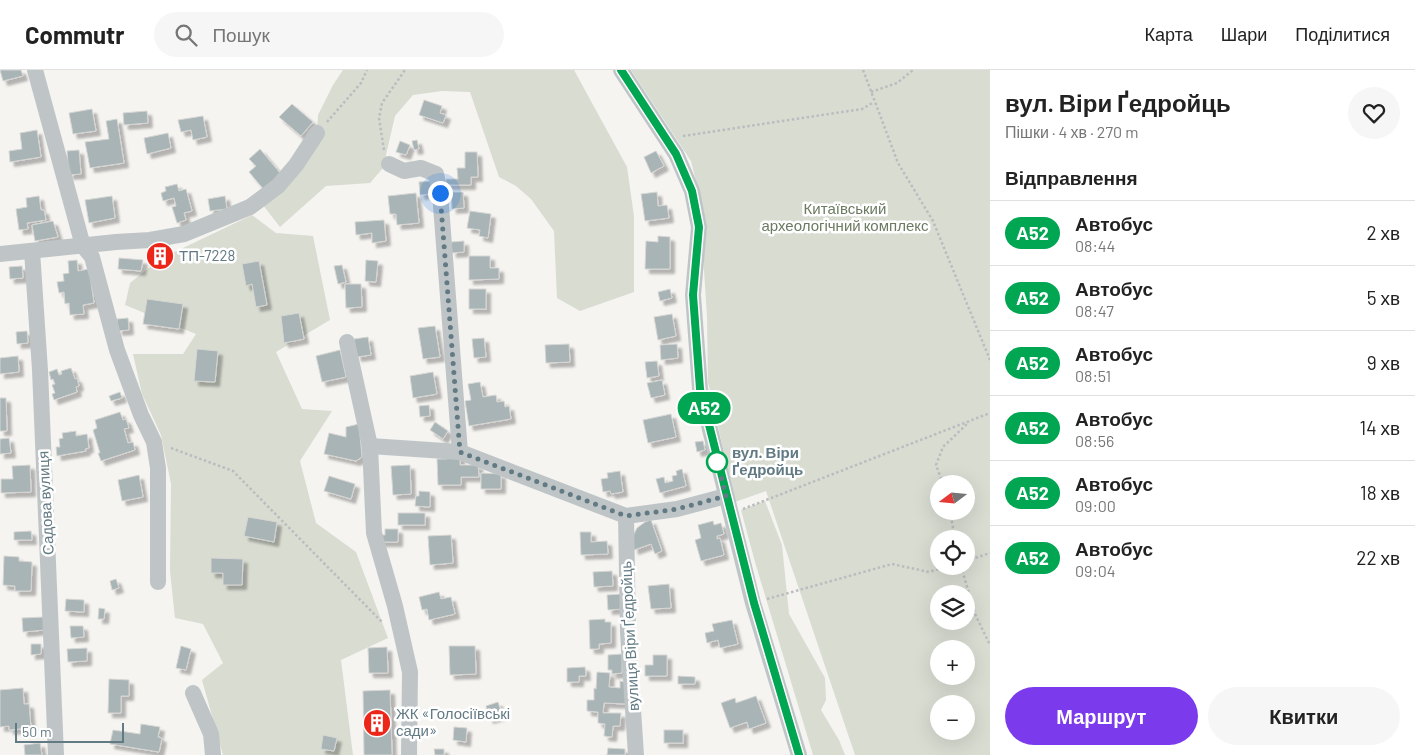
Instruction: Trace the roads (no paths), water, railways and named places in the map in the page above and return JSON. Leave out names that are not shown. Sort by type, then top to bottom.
[{"type":"street","points":[[36,70],[83,246],[92,257],[117,350],[140,415],[154,442],[158,468],[158,582]]},
{"type":"street","points":[[621,70],[676,154],[692,191],[699,227],[693,295],[700,389],[754,603],[799,755]]},
{"type":"street","points":[[0,254],[150,240],[184,234],[250,207],[278,186],[296,166],[317,133]]},
{"type":"street","points":[[389,164],[404,171],[421,168],[436,174],[440,193],[460,452]]},
{"type":"street","name":"Садова вулиця","points":[[32,252],[40,370],[56,755]]},
{"type":"street","points":[[347,342],[370,446],[374,533],[395,606],[410,672],[409,755]]},
{"type":"street","points":[[370,446],[460,452],[626,516],[677,509],[726,496]]},
{"type":"street","name":"вулиця Віри Ґедройць","points":[[626,516],[628,633],[636,755]]},
{"type":"street","points":[[193,694],[210,734],[213,755]]},
{"type":"place","name":"ТП-7228","points":[[160,256]]},
{"type":"place","name":"вул. Віри Ґедройць","points":[[717,462]]},
{"type":"place","name":"ЖК «Голосіївські сади»","points":[[377,723]]},
{"type":"park label","name":"Китаївський археологічний комплекс","points":[[845,218]]}]
